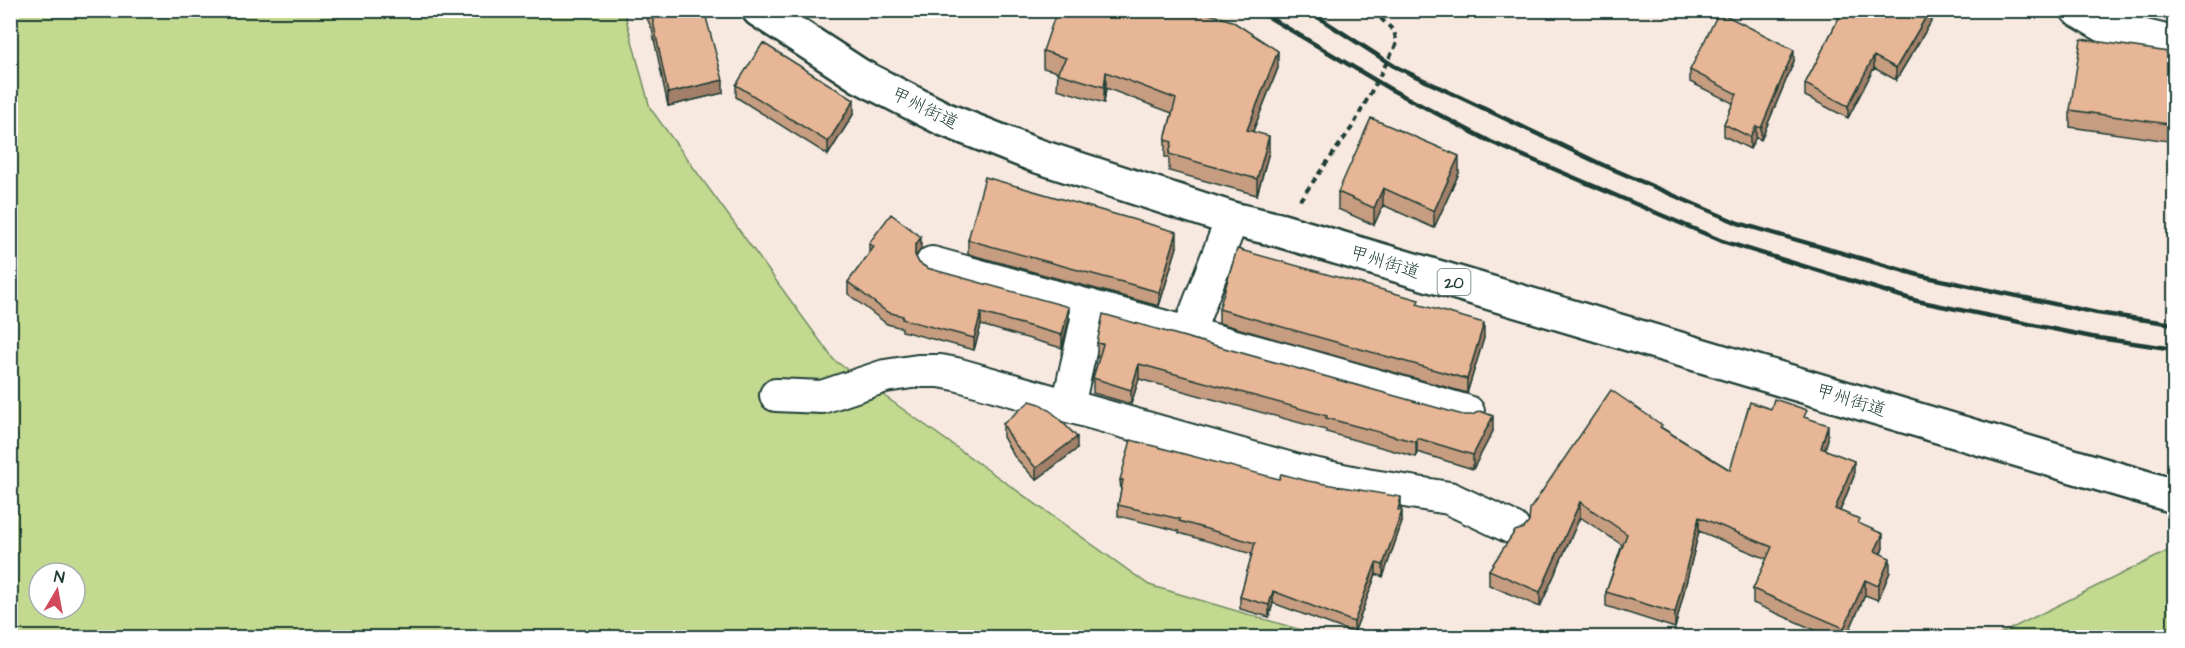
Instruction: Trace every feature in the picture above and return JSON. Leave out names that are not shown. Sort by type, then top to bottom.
[{"type":"highway","name":"甲州街道","points":[[759,10],[860,76],[944,119],[1035,155],[1232,219],[1279,230],[2175,496]]},
{"type":"street","points":[[2078,10],[2104,26],[2175,43]]},
{"type":"street","points":[[1188,333],[1232,219]]},
{"type":"street","points":[[932,263],[1468,412]]},
{"type":"street","points":[[1068,406],[1090,306]]},
{"type":"street","points":[[776,394],[822,397],[885,376],[918,371],[940,371],[1298,471],[1366,485],[1449,498],[1513,528]]},
{"type":"path","points":[[1279,230],[1353,126],[1397,43],[1394,31],[1372,10]]},
{"type":"green space","points":[[10,11],[624,11],[650,108],[834,360],[1149,585],[1325,637],[11,637]]},
{"type":"green space","points":[[2174,548],[2174,637],[1994,637]]},
{"type":"building","points":[[649,10],[694,10],[695,12],[704,10],[723,80],[668,93]]},
{"type":"building","points":[[1057,10],[1196,10],[1232,21],[1278,51],[1247,130],[1269,136],[1257,179],[1169,154],[1172,142],[1165,140],[1176,99],[1106,72],[1104,87],[1057,73],[1066,58],[1043,51]]},
{"type":"building","points":[[1843,10],[1930,10],[1896,68],[1874,56],[1848,106],[1805,84]]},
{"type":"building","points":[[1719,12],[1794,50],[1761,128],[1756,126],[1750,137],[1724,124],[1737,94],[1690,70]]},
{"type":"building","points":[[2081,39],[2175,53],[2175,125],[2070,110]]},
{"type":"building","points":[[763,43],[854,100],[828,142],[736,85]]},
{"type":"building","points":[[1371,118],[1459,156],[1434,211],[1383,188],[1374,208],[1338,192]]},
{"type":"building","points":[[985,177],[1177,232],[1159,292],[968,240]]},
{"type":"building","points":[[891,214],[921,237],[915,246],[915,255],[919,263],[927,268],[1069,307],[1062,335],[981,313],[974,338],[902,319],[903,316],[887,312],[848,282],[874,247],[869,243]]},
{"type":"building","points":[[1237,249],[1419,300],[1417,304],[1484,323],[1467,379],[1219,309]]},
{"type":"building","points":[[1103,314],[1463,415],[1472,415],[1480,411],[1493,416],[1473,455],[1417,438],[1416,442],[1326,418],[1327,416],[1139,364],[1131,390],[1093,378],[1103,344],[1097,343]]},
{"type":"building","points":[[1611,390],[1662,425],[1660,427],[1730,470],[1750,402],[1771,409],[1774,399],[1807,410],[1804,417],[1828,425],[1821,448],[1854,461],[1835,509],[1860,519],[1858,523],[1883,534],[1875,551],[1890,558],[1878,586],[1865,580],[1844,628],[1753,589],[1772,547],[1699,517],[1675,613],[1606,592],[1627,534],[1580,502],[1540,592],[1489,570],[1515,531],[1524,528],[1529,522],[1530,509]]},
{"type":"building","points":[[1030,401],[1040,404],[1053,413],[1077,437],[1036,468],[1014,443],[1003,424]]},
{"type":"building","points":[[1131,440],[1279,479],[1281,474],[1401,497],[1398,510],[1402,511],[1383,565],[1376,563],[1354,622],[1273,591],[1269,605],[1240,597],[1255,543],[1179,521],[1180,519],[1118,505],[1123,480],[1120,480]]},
{"type":"railway","points":[[1257,10],[1390,89],[1491,142],[1722,241],[1917,301],[2092,337],[2174,349]]},
{"type":"railway","points":[[1307,10],[1394,66],[1603,165],[1738,223],[1922,276],[2097,313],[2174,324]]}]
